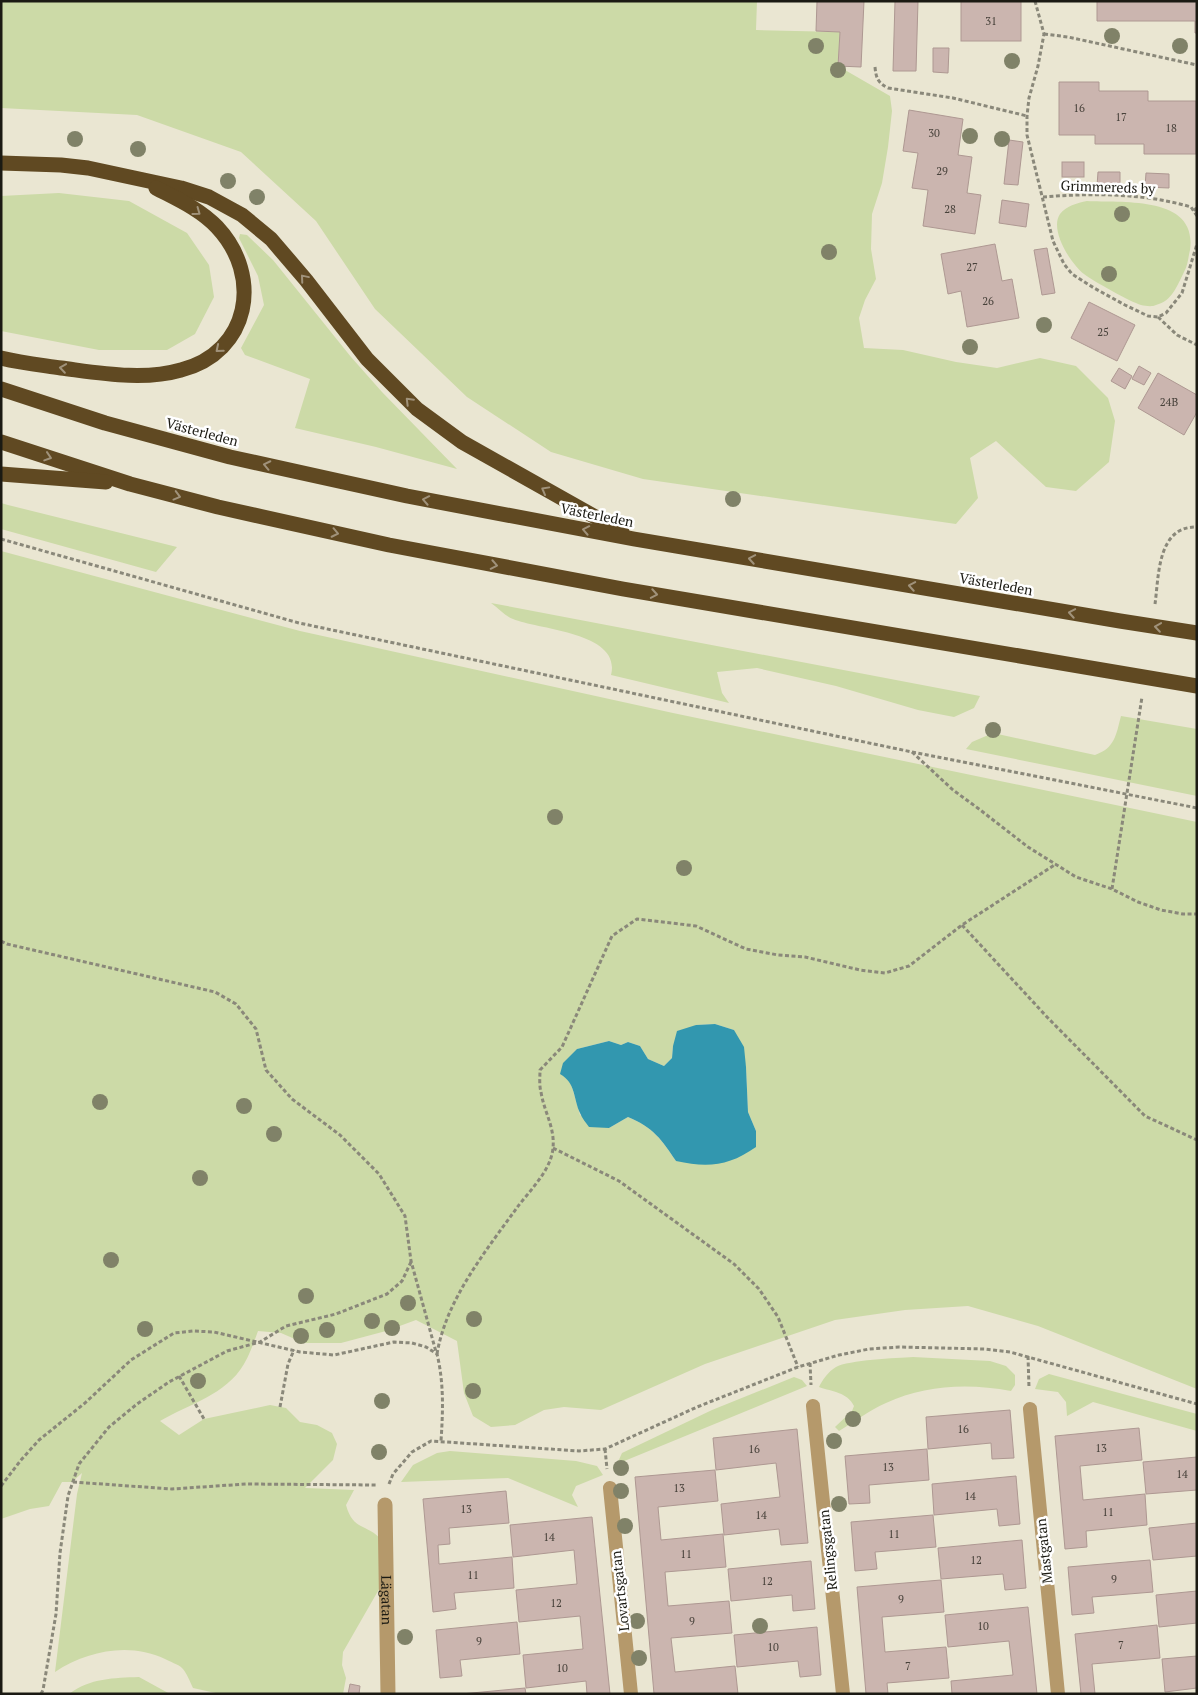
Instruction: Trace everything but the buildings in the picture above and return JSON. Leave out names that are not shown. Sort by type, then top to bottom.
[{"type":"highway","points":[[1,162],[88,168],[181,188],[209,198],[242,215],[271,239],[306,280],[367,359],[417,409],[462,442],[634,539]]},
{"type":"highway","points":[[1,358],[97,373],[149,375],[180,370],[202,363],[224,346],[240,321],[245,296],[242,268],[231,245],[216,226],[193,208],[140,179]]},
{"type":"highway","name":"Västerleden","points":[[1,389],[105,423],[230,457],[406,496],[634,539],[1110,620],[1197,633]]},
{"type":"highway","points":[[1,442],[130,484],[218,507],[389,545],[633,590],[1197,686]]},
{"type":"highway","points":[[1,474],[130,484]]},
{"type":"street","name":"Lägatan","points":[[385,1505],[388,1694]]},
{"type":"lane","name":"Relingsgatan","points":[[813,1406],[843,1694]]},
{"type":"lane","name":"Mastgatan","points":[[1030,1409],[1058,1694]]},
{"type":"lane","name":"Lovartsgatan","points":[[610,1488],[631,1694]]},
{"type":"path","name":"Grimmereds by","points":[[1035,1],[1044,34],[1029,98],[1027,116],[1028,135],[1053,241],[1064,264],[1072,274],[1125,305],[1148,316],[1158,317]]},
{"type":"path","points":[[1044,34],[1068,37],[1197,65]]},
{"type":"path","points":[[875,67],[876,77],[880,84],[888,88],[954,98],[1027,116]]},
{"type":"path","name":"Grimmereds by","points":[[1043,197],[1067,195],[1130,196],[1166,200],[1191,207],[1194,211]]},
{"type":"path","points":[[1197,207],[1194,211],[1197,216]]},
{"type":"path","points":[[1197,244],[1182,293],[1166,313],[1158,317],[1173,332],[1197,345]]},
{"type":"path","points":[[1163,549],[1174,533],[1188,527],[1197,527]]},
{"type":"path","points":[[1,540],[299,623],[912,752],[1197,808]]},
{"type":"path","points":[[912,752],[952,790],[1028,847],[1076,877],[1112,889],[1138,902],[1161,910],[1197,914]]},
{"type":"path","points":[[1112,889],[1123,827]]},
{"type":"path","points":[[437,1354],[439,1339],[447,1315],[463,1286],[546,1168],[553,1148],[552,1127],[541,1092],[540,1070],[562,1047],[612,936],[637,919],[696,926],[746,949],[778,955],[806,957],[860,970],[885,973],[909,966],[962,925],[1056,864]]},
{"type":"path","points":[[962,925],[1047,1017],[1145,1116],[1197,1140]]},
{"type":"path","points":[[1,940],[7,944],[215,992],[236,1004],[256,1029],[266,1070],[292,1099],[340,1135],[379,1174],[404,1216],[411,1261],[440,1369],[443,1399],[441,1441]]},
{"type":"path","points":[[553,1148],[619,1181],[734,1264],[759,1289],[778,1317],[798,1367]]},
{"type":"path","points":[[41,1694],[56,1614],[60,1553],[68,1496],[79,1464],[109,1427],[137,1404],[180,1376],[227,1351],[260,1342],[286,1326],[336,1314],[387,1294],[402,1281],[411,1261]]},
{"type":"path","points":[[1,1486],[39,1440],[85,1403],[130,1360],[174,1333],[193,1331],[214,1332],[294,1350],[334,1355],[394,1342],[419,1345],[437,1354]]},
{"type":"path","points":[[385,1505],[393,1474],[412,1452],[431,1442],[441,1441],[579,1451],[605,1450],[697,1407],[798,1367],[839,1355],[869,1349],[899,1347],[985,1349],[1028,1356],[1197,1404]]},
{"type":"path","points":[[280,1407],[288,1364],[294,1350]]},
{"type":"path","points":[[1028,1356],[1030,1409]]},
{"type":"path","points":[[180,1376],[204,1419]]},
{"type":"path","points":[[73,1482],[172,1488],[298,1484],[389,1485]]},
{"type":"green space","points":[[1,1],[757,1],[756,30],[840,32],[838,66],[890,96],[892,111],[882,183],[872,214],[871,249],[876,279],[865,300],[859,318],[864,348],[903,350],[956,362],[997,368],[1040,358],[1076,366],[1108,398],[1115,421],[1109,462],[1076,491],[1046,487],[996,441],[970,458],[978,498],[956,524],[643,479],[551,452],[467,397],[375,309],[316,221],[241,152],[137,115],[1,108]]},
{"type":"green space","points":[[59,193],[129,201],[187,233],[209,265],[214,297],[195,334],[167,350],[99,350],[1,331],[1,196]]},
{"type":"green space","points":[[1087,201],[1137,203],[1155,206],[1170,211],[1182,219],[1189,232],[1190,250],[1188,261],[1176,288],[1166,300],[1153,306],[1136,303],[1084,274],[1073,263],[1059,237],[1057,221],[1065,209]]},
{"type":"green space","points":[[240,234],[247,235],[273,260],[351,357],[382,392],[457,469],[295,428],[310,379],[245,355],[241,348],[264,305],[258,276],[239,238]]},
{"type":"green space","points":[[1,503],[177,547],[156,572],[1,529]]},
{"type":"green space","points":[[1,551],[300,631],[673,713],[1197,822],[1197,1389],[1038,1326],[968,1306],[905,1310],[835,1320],[705,1364],[601,1410],[564,1407],[544,1410],[515,1425],[491,1427],[473,1416],[464,1393],[457,1341],[416,1320],[386,1331],[341,1343],[304,1343],[281,1333],[258,1331],[244,1364],[227,1384],[206,1398],[160,1421],[179,1435],[204,1419],[270,1405],[286,1408],[300,1422],[317,1425],[332,1433],[337,1444],[333,1460],[305,1488],[354,1490],[346,1505],[352,1519],[380,1538],[382,1584],[343,1652],[342,1665],[346,1678],[343,1694],[220,1694],[193,1688],[185,1672],[180,1667],[165,1659],[137,1651],[108,1651],[94,1654],[55,1672],[77,1494],[82,1473],[72,1482],[62,1482],[49,1506],[30,1509],[1,1519]],"holes":[[[715,1024],[734,1030],[746,1067],[748,1112],[756,1131],[676,1161],[656,1135],[637,1121],[628,1117],[609,1128],[580,1115],[568,1078],[577,1049],[609,1041],[621,1045],[628,1042],[640,1046],[648,1059],[664,1066],[672,1058],[673,1046],[696,1025]]]},
{"type":"green space","points":[[491,603],[980,696],[974,708],[954,717],[918,710],[836,686],[757,668],[717,672],[722,693],[729,703],[611,675],[611,661],[604,650],[592,641],[513,619]]},
{"type":"green space","points":[[1121,716],[1197,729],[1197,796],[966,749],[972,742],[993,733],[1095,755],[1111,745]]},
{"type":"green space","points":[[913,1357],[990,1361],[1006,1366],[1015,1375],[1015,1385],[1011,1391],[979,1387],[947,1387],[916,1392],[880,1406],[839,1431],[835,1427],[852,1411],[854,1406],[844,1395],[819,1387],[831,1371],[836,1367],[851,1363]]},
{"type":"green space","points":[[1049,1374],[1197,1414],[1197,1431],[1093,1402],[1067,1416],[1066,1402],[1058,1392],[1035,1389],[1039,1379]]},
{"type":"green space","points":[[794,1377],[802,1380],[807,1386],[617,1464],[622,1453],[712,1410]]},
{"type":"green space","points":[[450,1451],[576,1461],[597,1466],[603,1475],[576,1486],[572,1495],[578,1507],[508,1478],[401,1482],[413,1465],[437,1453]]},
{"type":"green space","points":[[139,1677],[170,1694],[69,1694],[94,1682]]},
{"type":"water","points":[[715,1024],[734,1030],[744,1047],[748,1112],[756,1131],[756,1147],[727,1162],[708,1165],[676,1161],[656,1135],[644,1125],[628,1117],[609,1128],[589,1127],[580,1113],[572,1086],[560,1074],[563,1063],[577,1049],[609,1041],[621,1045],[628,1042],[640,1046],[648,1059],[664,1066],[672,1058],[677,1031],[696,1025]]}]
